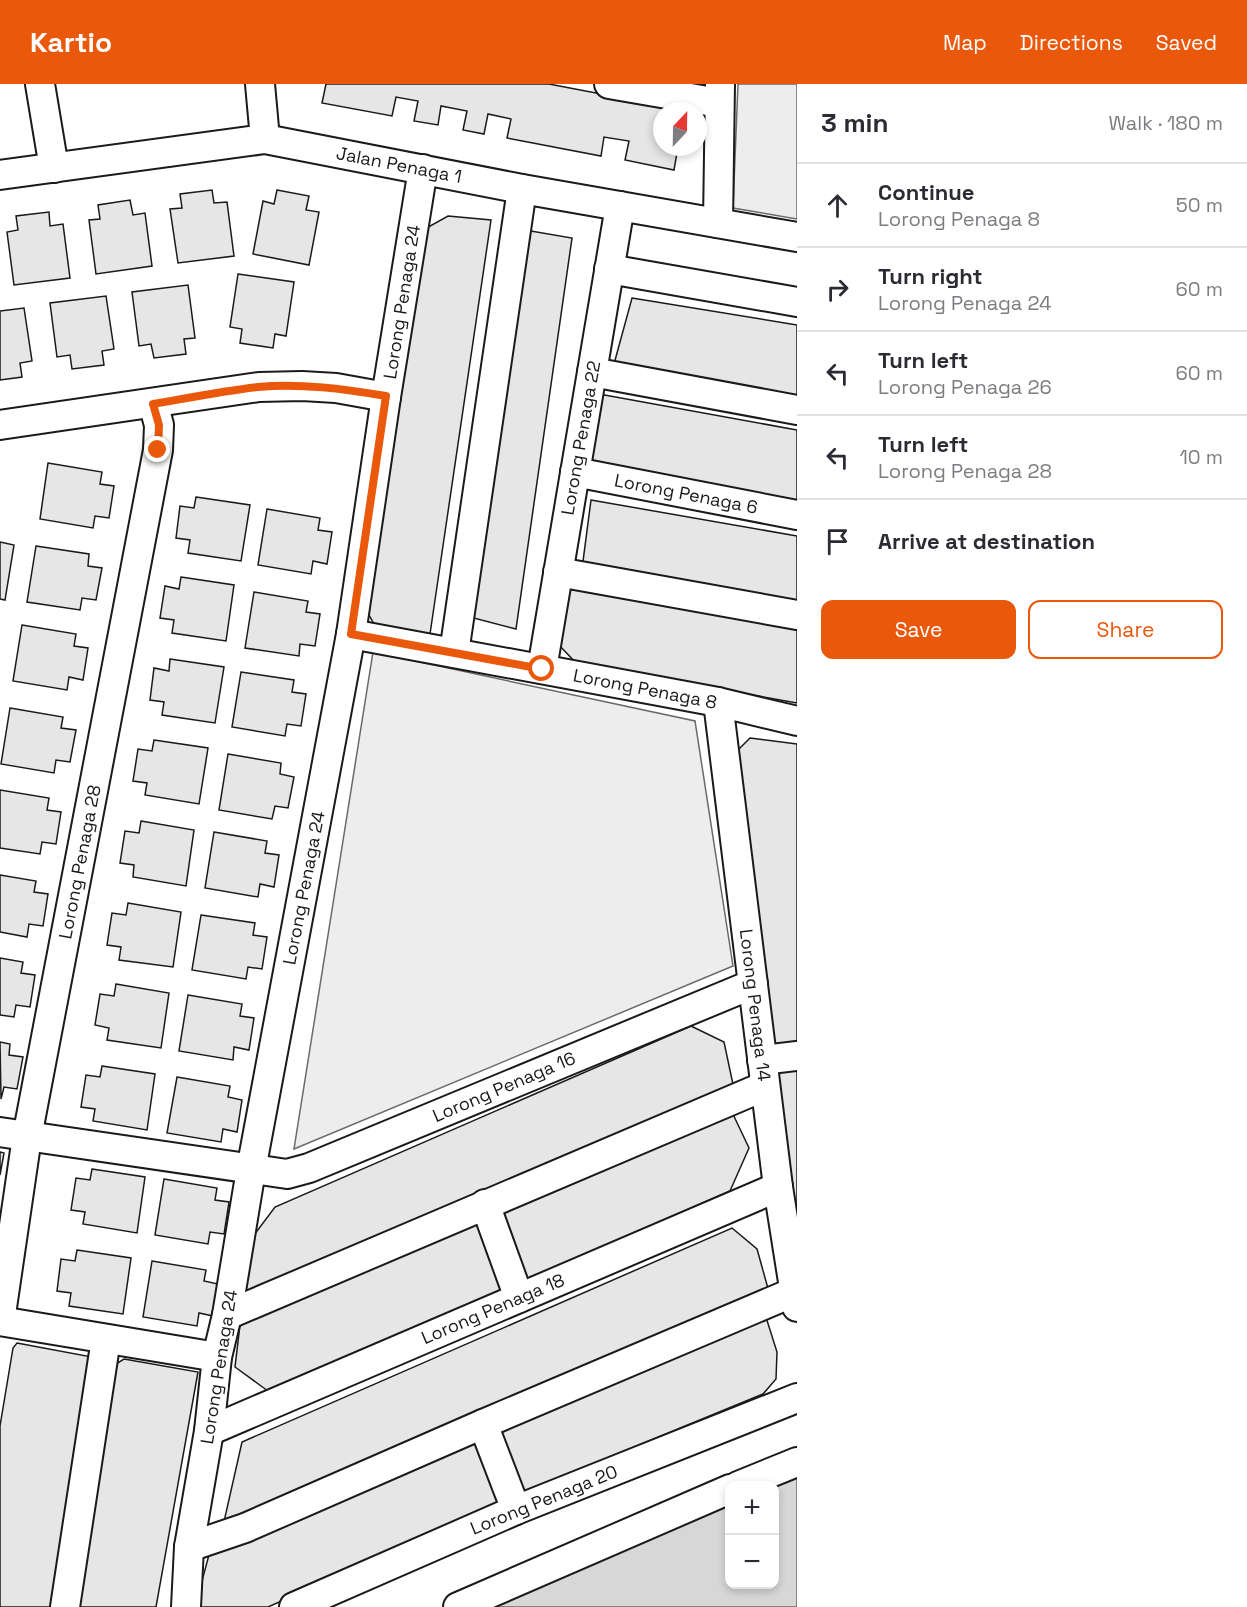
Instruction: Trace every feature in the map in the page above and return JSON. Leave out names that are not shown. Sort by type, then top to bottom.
[{"type":"street","points":[[40,84],[54,168]]},
{"type":"street","points":[[260,84],[265,139]]},
{"type":"street","points":[[609,84],[719,94],[718,222]]},
{"type":"street","name":"Jalan Penaga 1","points":[[0,175],[265,139],[522,189],[797,237]]},
{"type":"street","name":"Lorong Penaga 24","points":[[186,1607],[189,1547],[209,1431],[217,1357],[227,1315],[251,1170],[351,634],[386,396],[423,169]]},
{"type":"street","points":[[454,653],[522,189]]},
{"type":"street","name":"Lorong Penaga 22","points":[[542,669],[620,206]]},
{"type":"street","points":[[609,269],[797,302]]},
{"type":"street","points":[[592,372],[797,410]]},
{"type":"street","points":[[0,425],[259,387],[336,388],[386,396]]},
{"type":"street","name":"Lorong Penaga 28","points":[[0,1321],[14,1134],[158,450],[159,425],[153,404]]},
{"type":"street","name":"Lorong Penaga 6","points":[[575,472],[797,515]]},
{"type":"street","points":[[558,572],[797,615]]},
{"type":"street","name":"Lorong Penaga 8","points":[[351,634],[718,702],[797,721]]},
{"type":"street","name":"Lorong Penaga 14","points":[[718,702],[778,1187],[796,1299]]},
{"type":"street","name":"Lorong Penaga 16","points":[[14,1134],[287,1174],[309,1168],[753,984]]},
{"type":"street","points":[[227,1315],[485,1204],[797,1056]]},
{"type":"street","name":"Lorong Penaga 18","points":[[209,1431],[778,1187]]},
{"type":"street","points":[[485,1204],[519,1298]]},
{"type":"street","points":[[189,1547],[245,1528],[483,1424],[796,1299]]},
{"type":"street","points":[[0,1321],[217,1357]]},
{"type":"street","points":[[65,1607],[106,1339]]},
{"type":"street","name":"Lorong Penaga 20","points":[[294,1607],[516,1510],[797,1398]]},
{"type":"street","points":[[483,1424],[516,1510]]},
{"type":"street","points":[[748,1481],[797,1462]]},
{"type":"street","points":[[458,1607],[725,1491]]},
{"type":"shaded area","points":[[738,84],[797,84],[797,219],[733,208]]},
{"type":"shaded area","points":[[373,652],[695,721],[733,966],[294,1149]]},
{"type":"shaded area","points":[[797,1476],[797,1607],[489,1607],[725,1503],[725,1589],[779,1589],[779,1484]]},
{"type":"building","points":[[326,84],[549,84],[653,104],[653,156],[676,156],[674,170],[625,160],[629,141],[604,137],[601,156],[507,138],[511,119],[488,114],[484,134],[463,130],[467,111],[441,106],[438,125],[414,121],[418,101],[396,97],[392,116],[322,103]]},
{"type":"building","points":[[212,190],[214,203],[227,202],[234,256],[178,263],[170,209],[182,208],[180,194]]},
{"type":"building","points":[[277,190],[309,196],[306,210],[319,212],[309,265],[253,254],[263,201],[274,204]]},
{"type":"building","points":[[130,200],[133,215],[145,213],[152,266],[96,274],[89,220],[100,219],[98,205]]},
{"type":"building","points":[[49,212],[50,226],[63,224],[70,278],[14,285],[7,232],[18,230],[16,216]]},
{"type":"building","points":[[448,216],[491,220],[430,634],[374,624],[363,604],[423,230]]},
{"type":"building","points":[[525,230],[572,238],[516,629],[466,616]]},
{"type":"building","points":[[238,274],[294,282],[286,336],[275,334],[273,348],[240,343],[242,329],[230,327]]},
{"type":"building","points":[[188,285],[195,338],[184,339],[186,354],[154,358],[151,344],[139,346],[132,292]]},
{"type":"building","points":[[106,296],[114,349],[102,351],[104,365],[72,369],[70,355],[57,357],[50,303]]},
{"type":"building","points":[[632,298],[797,325],[797,400],[614,364]]},
{"type":"building","points":[[24,308],[32,361],[20,363],[22,377],[0,380],[0,311]]},
{"type":"building","points":[[599,394],[797,430],[797,503],[586,465]]},
{"type":"building","points":[[48,463],[102,472],[100,484],[114,486],[109,518],[95,516],[93,528],[40,519]]},
{"type":"building","points":[[196,497],[250,505],[241,561],[188,553],[190,540],[176,538],[180,506],[194,508]]},
{"type":"building","points":[[591,500],[797,536],[797,607],[582,569]]},
{"type":"building","points":[[267,509],[320,518],[318,530],[332,532],[327,564],[313,561],[311,574],[258,565]]},
{"type":"building","points":[[0,542],[14,545],[5,600],[0,599]]},
{"type":"building","points":[[36,546],[89,554],[88,566],[102,568],[96,600],[82,598],[80,610],[27,602]]},
{"type":"building","points":[[181,577],[234,585],[226,641],[172,633],[174,620],[160,618],[165,586],[179,589]]},
{"type":"building","points":[[571,587],[797,629],[797,703],[576,663],[559,645]]},
{"type":"building","points":[[254,592],[308,601],[306,612],[320,614],[315,646],[300,644],[299,656],[245,648]]},
{"type":"building","points":[[22,625],[76,634],[74,646],[88,648],[83,680],[69,677],[67,690],[13,681]]},
{"type":"building","points":[[170,659],[224,667],[215,723],[162,715],[164,702],[150,700],[154,668],[169,671]]},
{"type":"building","points":[[241,672],[294,680],[292,692],[306,694],[301,726],[287,724],[285,736],[232,727]]},
{"type":"building","points":[[10,708],[63,717],[61,728],[76,730],[70,762],[56,760],[54,773],[1,764]]},
{"type":"building","points":[[750,738],[797,744],[797,1049],[768,1052],[733,755]]},
{"type":"building","points":[[154,740],[208,748],[199,804],[145,795],[147,783],[133,781],[138,749],[152,751]]},
{"type":"building","points":[[228,754],[281,763],[280,774],[294,777],[288,808],[275,806],[272,819],[219,810]]},
{"type":"building","points":[[0,790],[49,798],[47,810],[61,812],[56,844],[42,842],[40,854],[0,848]]},
{"type":"building","points":[[141,821],[194,830],[186,886],[133,877],[134,865],[120,863],[125,831],[139,833]]},
{"type":"building","points":[[214,832],[267,841],[265,853],[279,855],[274,887],[260,884],[258,897],[205,888]]},
{"type":"building","points":[[0,875],[36,881],[34,892],[48,894],[43,926],[29,924],[27,937],[0,932]]},
{"type":"building","points":[[128,903],[181,912],[173,967],[119,960],[121,947],[107,945],[112,913],[126,915]]},
{"type":"building","points":[[201,915],[255,923],[253,935],[267,937],[262,969],[248,967],[246,979],[192,970]]},
{"type":"building","points":[[0,958],[23,962],[21,973],[35,975],[30,1007],[16,1005],[14,1017],[0,1015]]},
{"type":"building","points":[[116,984],[169,993],[161,1048],[107,1040],[109,1028],[95,1025],[100,994],[114,996]]},
{"type":"building","points":[[188,995],[242,1004],[240,1016],[254,1018],[249,1050],[234,1047],[233,1060],[179,1051]]},
{"type":"building","points":[[691,1026],[724,1042],[734,1089],[246,1296],[254,1235],[275,1207]]},
{"type":"building","points":[[0,1042],[10,1044],[9,1055],[23,1057],[17,1089],[4,1087],[1,1099]]},
{"type":"building","points":[[102,1066],[155,1074],[147,1130],[93,1121],[95,1109],[81,1107],[86,1075],[100,1077]]},
{"type":"building","points":[[797,1068],[797,1257],[773,1071]]},
{"type":"building","points":[[177,1077],[230,1086],[228,1097],[242,1100],[237,1132],[223,1129],[221,1142],[167,1133]]},
{"type":"building","points":[[731,1110],[749,1148],[730,1191],[528,1280],[492,1222],[505,1204]]},
{"type":"building","points":[[0,1152],[4,1153],[0,1175]]},
{"type":"building","points":[[92,1169],[145,1177],[137,1233],[83,1224],[85,1212],[71,1210],[76,1178],[90,1180]]},
{"type":"building","points":[[164,1179],[217,1188],[215,1200],[229,1202],[224,1234],[210,1232],[208,1244],[155,1235]]},
{"type":"building","points":[[476,1220],[505,1290],[268,1391],[235,1367],[240,1325]]},
{"type":"building","points":[[732,1228],[757,1249],[769,1292],[223,1526],[242,1442]]},
{"type":"building","points":[[77,1250],[131,1258],[123,1314],[69,1306],[71,1293],[57,1291],[61,1259],[75,1261]]},
{"type":"building","points":[[152,1261],[206,1270],[204,1281],[218,1284],[213,1316],[199,1313],[197,1326],[143,1317]]},
{"type":"building","points":[[765,1314],[777,1352],[776,1379],[763,1394],[515,1496],[496,1427]]},
{"type":"building","points":[[17,1343],[92,1357],[55,1607],[0,1607],[0,1426],[13,1348]]},
{"type":"building","points":[[124,1359],[198,1372],[156,1607],[72,1607],[111,1367]]},
{"type":"building","points":[[484,1434],[509,1501],[268,1607],[195,1607],[210,1551]]},
{"type":"route","points":[[158,450],[159,425],[153,404],[259,387],[336,388],[386,396],[351,634],[542,669]]}]
